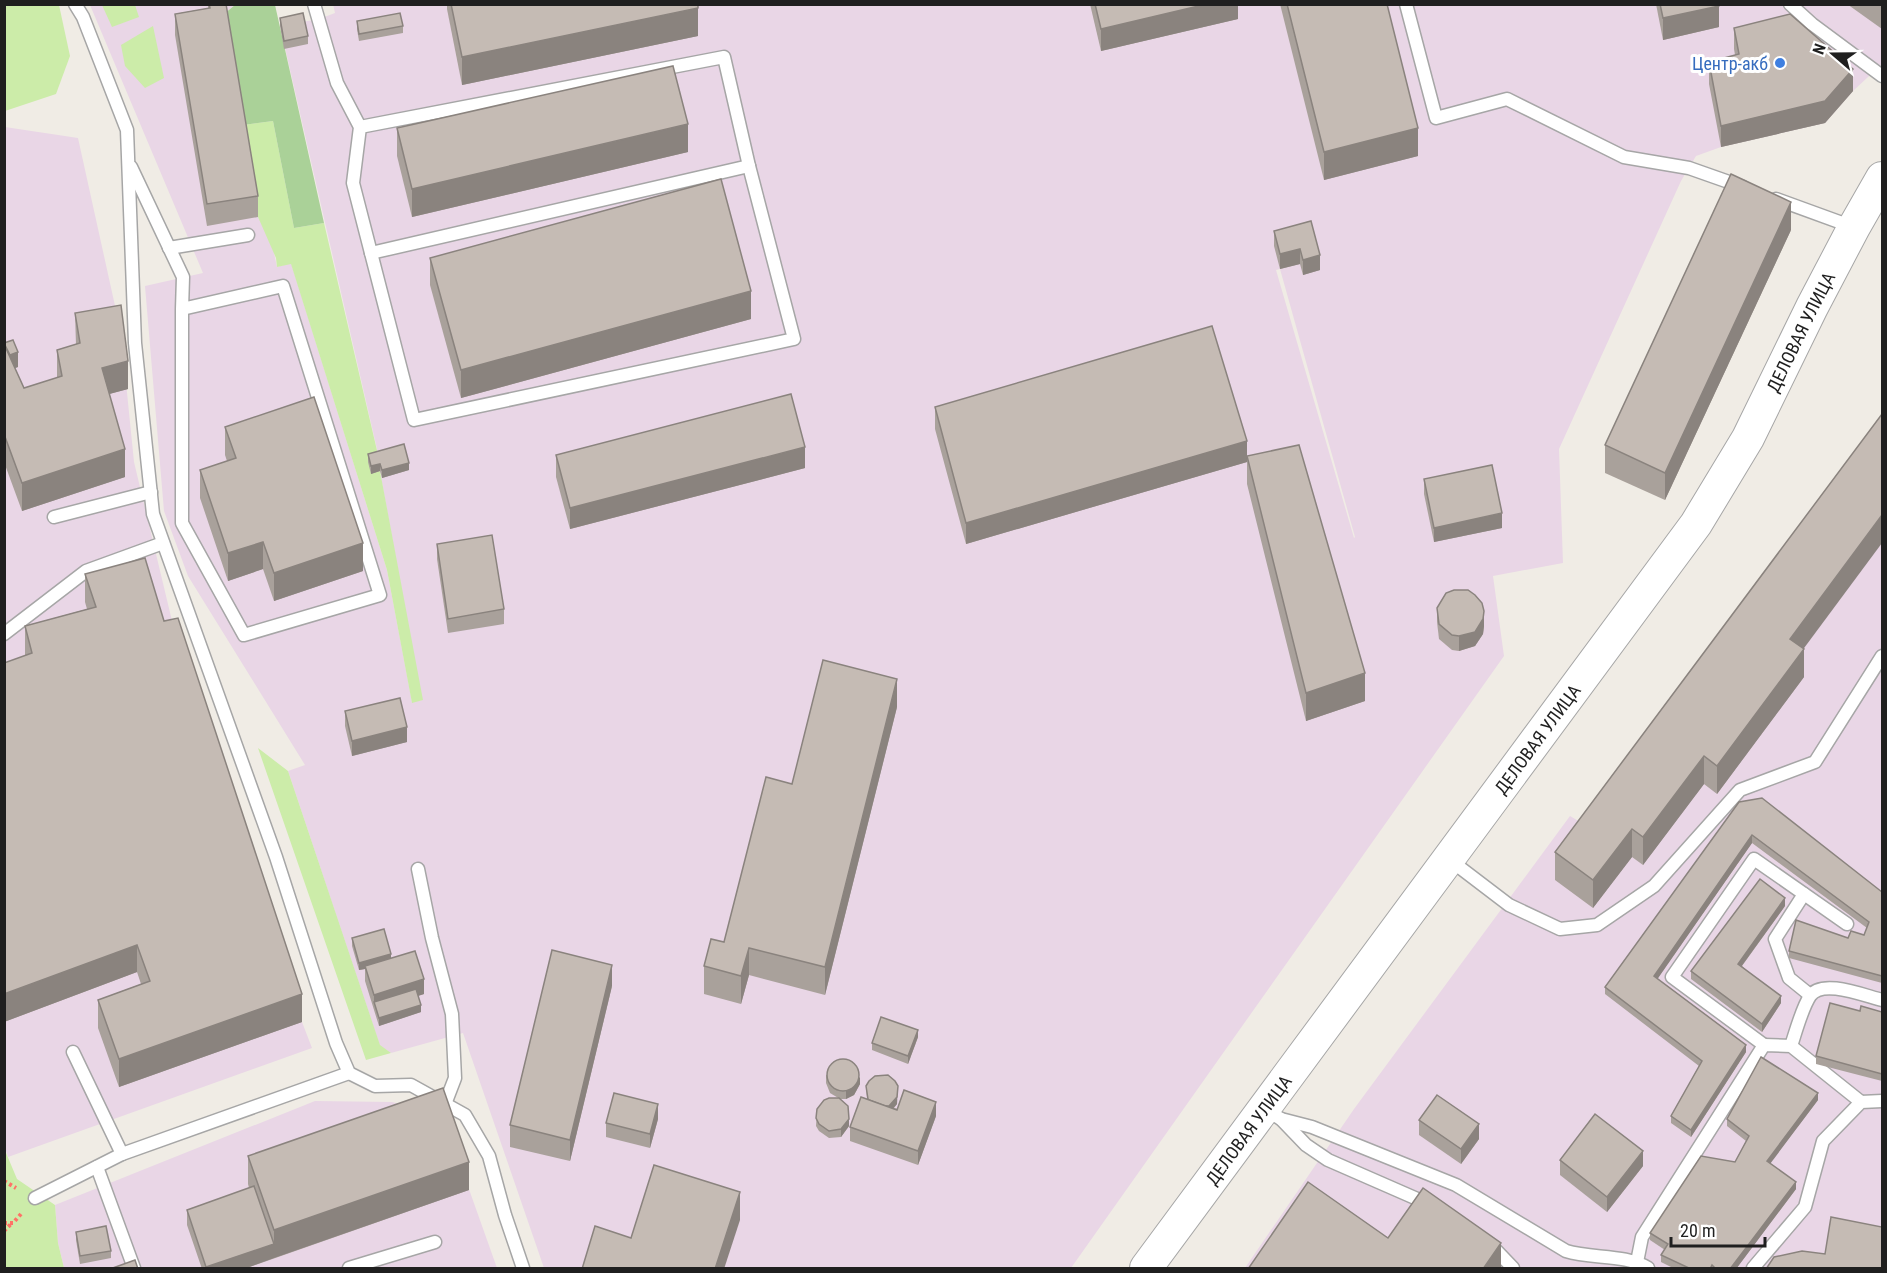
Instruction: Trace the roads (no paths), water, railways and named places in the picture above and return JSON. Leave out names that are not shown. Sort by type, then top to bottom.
[{"type":"street","name":"ДЕЛОВАЯ УЛИЦА","points":[[1146,1269],[1272,1114],[1449,858],[1696,524],[1748,438],[1854,227],[1881,184]]},
{"type":"lane","points":[[75,4],[83,17],[127,130],[135,343],[153,514],[276,857],[336,1043],[349,1073],[375,1086],[411,1085],[465,1115],[489,1156],[523,1269]]},
{"type":"lane","points":[[314,4],[337,83],[360,127],[353,183],[414,420],[794,339],[749,166],[724,57],[360,127]]},
{"type":"lane","points":[[1406,4],[1436,118],[1507,99],[1624,157],[1689,168],[1854,227]]},
{"type":"lane","points":[[1790,4],[1812,24],[1882,76]]},
{"type":"lane","points":[[128,161],[183,278],[182,309],[182,523],[244,635],[380,595],[283,286],[182,309]]},
{"type":"lane","points":[[371,253],[749,166]]},
{"type":"lane","points":[[169,249],[248,235]]},
{"type":"lane","points":[[54,517],[151,492]]},
{"type":"lane","points":[[4,634],[86,571],[163,543]]},
{"type":"lane","points":[[1449,858],[1509,905],[1560,929],[1597,925],[1654,886],[1740,790],[1815,762],[1882,656]]},
{"type":"lane","points":[[1847,924],[1754,859],[1672,977],[1764,1045],[1791,1046],[1861,1102],[1882,1101]]},
{"type":"lane","points":[[418,869],[432,938],[452,1014],[455,1078],[445,1104]]},
{"type":"lane","points":[[1804,894],[1775,939],[1789,978],[1810,995]]},
{"type":"lane","points":[[1791,1046],[1810,995],[1821,988],[1832,987],[1882,1000]]},
{"type":"lane","points":[[1272,1114],[1312,1127],[1456,1185],[1566,1251],[1643,1265],[1642,1236],[1764,1045]]},
{"type":"lane","points":[[74,1052],[122,1154]]},
{"type":"lane","points":[[35,1198],[122,1154],[349,1073]]},
{"type":"lane","points":[[1753,1269],[1805,1207],[1822,1142],[1861,1102]]},
{"type":"lane","points":[[1272,1114],[1306,1145],[1328,1160],[1442,1210]]},
{"type":"lane","points":[[97,1167],[134,1269]]},
{"type":"lane","points":[[1484,1237],[1513,1269]]},
{"type":"lane","points":[[349,1269],[435,1242]]},
{"type":"place","name":"Центр-акб","points":[[1780,63]]}]
